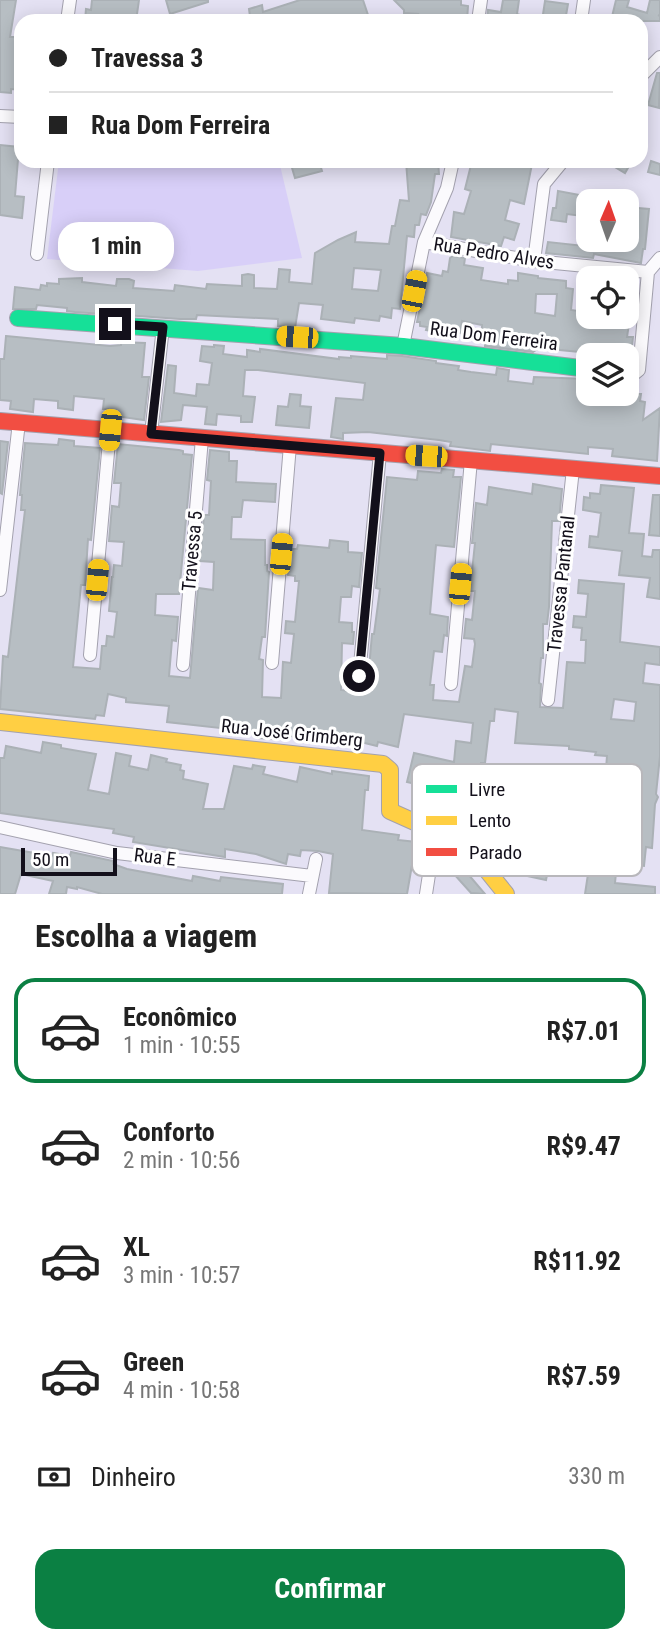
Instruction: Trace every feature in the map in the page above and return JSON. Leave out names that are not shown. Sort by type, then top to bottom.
[{"type":"street","points":[[37,254],[47,168]]},
{"type":"street","points":[[403,346],[424,242],[447,188],[451,168]]},
{"type":"street","points":[[534,261],[544,184],[557,168]]},
{"type":"street","name":"Rua Pedro Alves","points":[[424,242],[534,261],[652,274]]},
{"type":"street","points":[[639,370],[652,274],[660,258]]},
{"type":"street","name":"Rua Dom Ferreira","points":[[18,318],[403,346],[576,368]]},
{"type":"street","points":[[151,434],[163,327]]},
{"type":"street","points":[[0,421],[660,476]]},
{"type":"street","points":[[0,590],[19,422]]},
{"type":"street","points":[[90,655],[110,430]]},
{"type":"street","name":"Travessa 5","points":[[183,665],[202,438]]},
{"type":"street","points":[[272,663],[290,445]]},
{"type":"street","points":[[359,676],[380,453]]},
{"type":"street","points":[[451,684],[471,460]]},
{"type":"street","name":"Travessa Pantanal","points":[[548,700],[573,468]]},
{"type":"street","name":"Rua José Grimberg","points":[[0,722],[383,764],[390,770],[390,811],[412,820]]},
{"type":"street","name":"Rua E","points":[[0,827],[117,853],[312,876]]},
{"type":"street","points":[[309,894],[316,859]]},
{"type":"street","points":[[426,894],[429,876]]},
{"type":"street","name":"Rua José Grimberg","points":[[493,876],[506,894]]},
{"type":"shaded area","points":[[58,168],[281,168],[302,258],[198,271],[47,259]]},
{"type":"building","points":[[0,0],[16,0],[10,37],[14,37],[14,89],[11,89],[11,93],[0,92]]},
{"type":"building","points":[[92,0],[139,0],[137,14],[86,14],[86,9],[91,10]]},
{"type":"building","points":[[166,0],[208,0],[208,2],[170,14]]},
{"type":"building","points":[[300,0],[363,0],[368,14],[250,14],[249,9],[262,5],[263,12]]},
{"type":"building","points":[[394,0],[461,0],[461,5],[468,6],[467,14],[418,14],[404,13]]},
{"type":"building","points":[[503,0],[519,0],[517,14],[488,14],[488,10],[501,12]]},
{"type":"building","points":[[616,0],[629,0],[627,7],[647,13],[650,0],[660,0],[660,21],[648,21],[648,14],[613,14]]},
{"type":"building","points":[[545,1],[568,4],[566,14],[543,14]]},
{"type":"building","points":[[657,73],[660,73],[659,108],[648,105]]},
{"type":"building","points":[[0,145],[14,146],[14,168],[17,168],[15,196],[24,197],[22,218],[0,215]]},
{"type":"building","points":[[651,161],[660,164],[660,175],[648,172]]},
{"type":"building","points":[[292,168],[321,168],[322,171],[295,178]]},
{"type":"building","points":[[407,168],[439,168],[426,215],[421,214],[419,225],[415,225],[414,237],[407,236],[400,309],[392,308],[391,318],[380,316],[379,321],[355,318],[354,323],[321,319],[323,305],[299,303],[295,328],[278,326],[278,319],[197,315],[196,319],[180,319],[125,315],[102,310],[102,314],[75,312],[67,311],[67,308],[37,305],[36,309],[13,309],[15,287],[40,290],[41,285],[47,286],[47,283],[59,284],[59,279],[82,278],[82,282],[116,286],[117,279],[129,279],[134,281],[133,288],[174,291],[175,285],[206,289],[207,284],[242,286],[242,275],[248,274],[254,275],[254,288],[277,289],[279,269],[290,270],[289,282],[312,284],[315,253],[338,240],[356,232],[355,242],[389,244],[400,200],[409,201]],"holes":[[[354,268],[381,270],[378,291],[352,289]]]},
{"type":"building","points":[[470,168],[531,168],[524,204],[510,200],[505,220],[519,224],[514,240],[504,237],[501,246],[451,237],[454,212],[464,214],[471,191],[465,189]]},
{"type":"building","points":[[558,191],[576,194],[576,215],[567,214],[566,222],[551,220],[553,208],[556,208]]},
{"type":"building","points":[[639,208],[649,209],[641,263],[594,254],[593,258],[546,253],[548,242],[576,245],[576,252],[639,252]]},
{"type":"building","points":[[453,256],[465,258],[464,265],[483,268],[481,280],[508,284],[508,280],[518,281],[518,273],[566,281],[566,288],[573,289],[571,310],[576,311],[576,329],[628,329],[627,337],[633,337],[632,343],[576,343],[576,352],[539,348],[533,352],[485,346],[482,325],[462,321],[460,333],[437,328],[436,332],[426,330],[427,327],[420,326],[420,322],[417,322],[427,273],[442,276],[443,271],[448,272],[450,258]],"holes":[[[536,294],[557,294],[555,316],[535,313]]]},
{"type":"building","points":[[6,336],[110,346],[121,345],[121,342],[145,343],[142,377],[149,377],[144,420],[108,415],[108,409],[103,409],[104,399],[74,396],[73,410],[58,408],[58,401],[34,399],[33,412],[10,409],[11,401],[0,400],[0,359],[4,359]]},
{"type":"building","points":[[202,346],[224,346],[223,354],[247,357],[247,350],[260,352],[260,349],[339,359],[351,356],[387,359],[387,355],[402,356],[459,366],[458,370],[471,372],[496,375],[497,368],[509,370],[508,381],[533,384],[534,377],[576,379],[576,406],[639,406],[641,394],[640,401],[645,402],[643,420],[660,408],[657,461],[612,456],[613,449],[588,447],[588,454],[491,444],[490,451],[450,446],[451,442],[439,440],[368,432],[343,433],[343,439],[331,437],[336,398],[363,400],[365,383],[258,370],[245,370],[243,396],[255,397],[252,422],[241,422],[241,416],[217,414],[216,425],[205,424],[207,407],[183,405],[181,420],[161,422],[168,365],[176,366],[174,393],[196,396],[197,384],[209,385],[212,363],[200,361]]},
{"type":"building","points":[[290,394],[301,395],[300,406],[311,407],[309,428],[276,425],[278,406],[288,407]]},
{"type":"building","points":[[59,439],[74,441],[74,446],[100,448],[91,540],[88,539],[85,585],[81,585],[73,667],[100,669],[102,646],[106,646],[107,636],[114,637],[117,612],[109,611],[112,577],[114,565],[122,566],[124,542],[109,541],[112,506],[119,507],[121,483],[114,483],[118,444],[179,450],[183,451],[183,454],[192,455],[179,594],[156,594],[155,615],[178,617],[176,641],[172,640],[169,676],[190,678],[198,588],[213,590],[214,562],[200,561],[204,515],[209,515],[211,481],[207,480],[210,450],[229,452],[229,461],[237,461],[236,482],[276,484],[275,502],[243,500],[241,517],[232,517],[231,539],[265,540],[265,565],[269,572],[265,637],[262,637],[259,659],[263,660],[262,697],[281,698],[283,662],[291,663],[294,634],[285,633],[286,621],[295,622],[299,581],[295,581],[295,576],[288,575],[290,549],[297,549],[298,545],[329,548],[330,540],[348,542],[348,552],[362,553],[359,587],[352,586],[351,597],[341,597],[339,622],[352,623],[354,632],[353,644],[342,643],[341,690],[363,693],[380,589],[376,588],[387,477],[417,480],[418,471],[441,473],[442,469],[454,470],[453,477],[461,477],[454,547],[436,545],[430,614],[448,617],[447,636],[444,635],[442,652],[434,651],[430,685],[434,685],[433,700],[459,702],[465,666],[472,667],[475,644],[474,639],[464,638],[466,619],[472,620],[475,591],[470,591],[476,503],[487,505],[489,487],[532,494],[533,484],[562,489],[559,521],[552,521],[549,607],[547,624],[543,624],[543,658],[539,683],[540,707],[563,708],[567,662],[585,663],[586,640],[581,640],[582,628],[573,627],[574,616],[586,617],[588,594],[578,593],[579,580],[624,584],[620,642],[660,647],[660,665],[645,663],[643,683],[660,685],[658,797],[655,804],[652,848],[646,847],[644,866],[642,764],[606,764],[607,756],[569,749],[569,746],[515,743],[518,712],[495,709],[494,721],[490,721],[485,763],[412,764],[412,783],[407,782],[414,753],[454,762],[456,741],[471,743],[473,723],[404,714],[398,747],[378,742],[377,746],[336,736],[334,744],[279,734],[278,739],[258,738],[259,733],[221,725],[220,728],[167,722],[169,706],[126,702],[126,698],[108,694],[104,716],[96,715],[95,719],[0,709],[3,656],[8,657],[25,510],[21,510],[20,495],[25,443],[58,445]],"holes":[[[614,699],[636,702],[634,721],[611,719]]]},
{"type":"building","points":[[0,441],[8,442],[2,494],[0,493]]},
{"type":"building","points":[[601,485],[634,488],[629,533],[644,534],[642,556],[652,557],[653,550],[660,550],[660,599],[647,597],[650,578],[619,575],[622,551],[589,547],[590,536],[598,537],[601,513],[583,510],[584,497],[590,498],[590,493],[600,494]]},
{"type":"building","points":[[653,495],[660,495],[660,536],[649,535]]},
{"type":"building","points":[[43,742],[96,754],[88,790],[109,794],[116,753],[131,756],[129,766],[148,770],[151,755],[167,759],[166,762],[181,765],[180,770],[184,771],[183,779],[208,784],[203,809],[224,809],[234,766],[252,769],[253,765],[265,767],[263,774],[297,782],[300,767],[332,774],[332,771],[369,776],[368,790],[365,790],[362,830],[399,835],[398,840],[412,842],[412,865],[407,894],[329,893],[333,854],[318,851],[301,850],[300,856],[288,854],[286,864],[256,854],[225,849],[225,857],[133,842],[134,837],[113,833],[114,829],[0,813],[0,758],[4,758],[6,746],[41,753]]},
{"type":"building","points":[[0,847],[52,856],[53,853],[70,856],[71,852],[113,861],[113,864],[127,869],[192,881],[193,876],[220,881],[221,877],[283,884],[282,894],[102,894],[67,887],[66,894],[49,894],[53,881],[21,874],[15,894],[0,894]]},
{"type":"building","points":[[456,876],[470,876],[485,894],[471,893]]},
{"type":"building","points":[[527,876],[547,876],[546,880]]},
{"type":"building","points":[[588,876],[616,876],[615,883],[655,887],[655,894],[585,894]]},
{"type":"traffic: fast","points":[[18,318],[403,346],[576,368]]},
{"type":"traffic: slow","points":[[0,722],[383,764],[390,770],[390,811],[412,821]]},
{"type":"traffic: slow","points":[[492,876],[506,894]]},
{"type":"traffic: jam","points":[[0,421],[660,476]]},
{"type":"route","points":[[115,324],[163,327],[151,434],[380,453],[359,676]]}]
